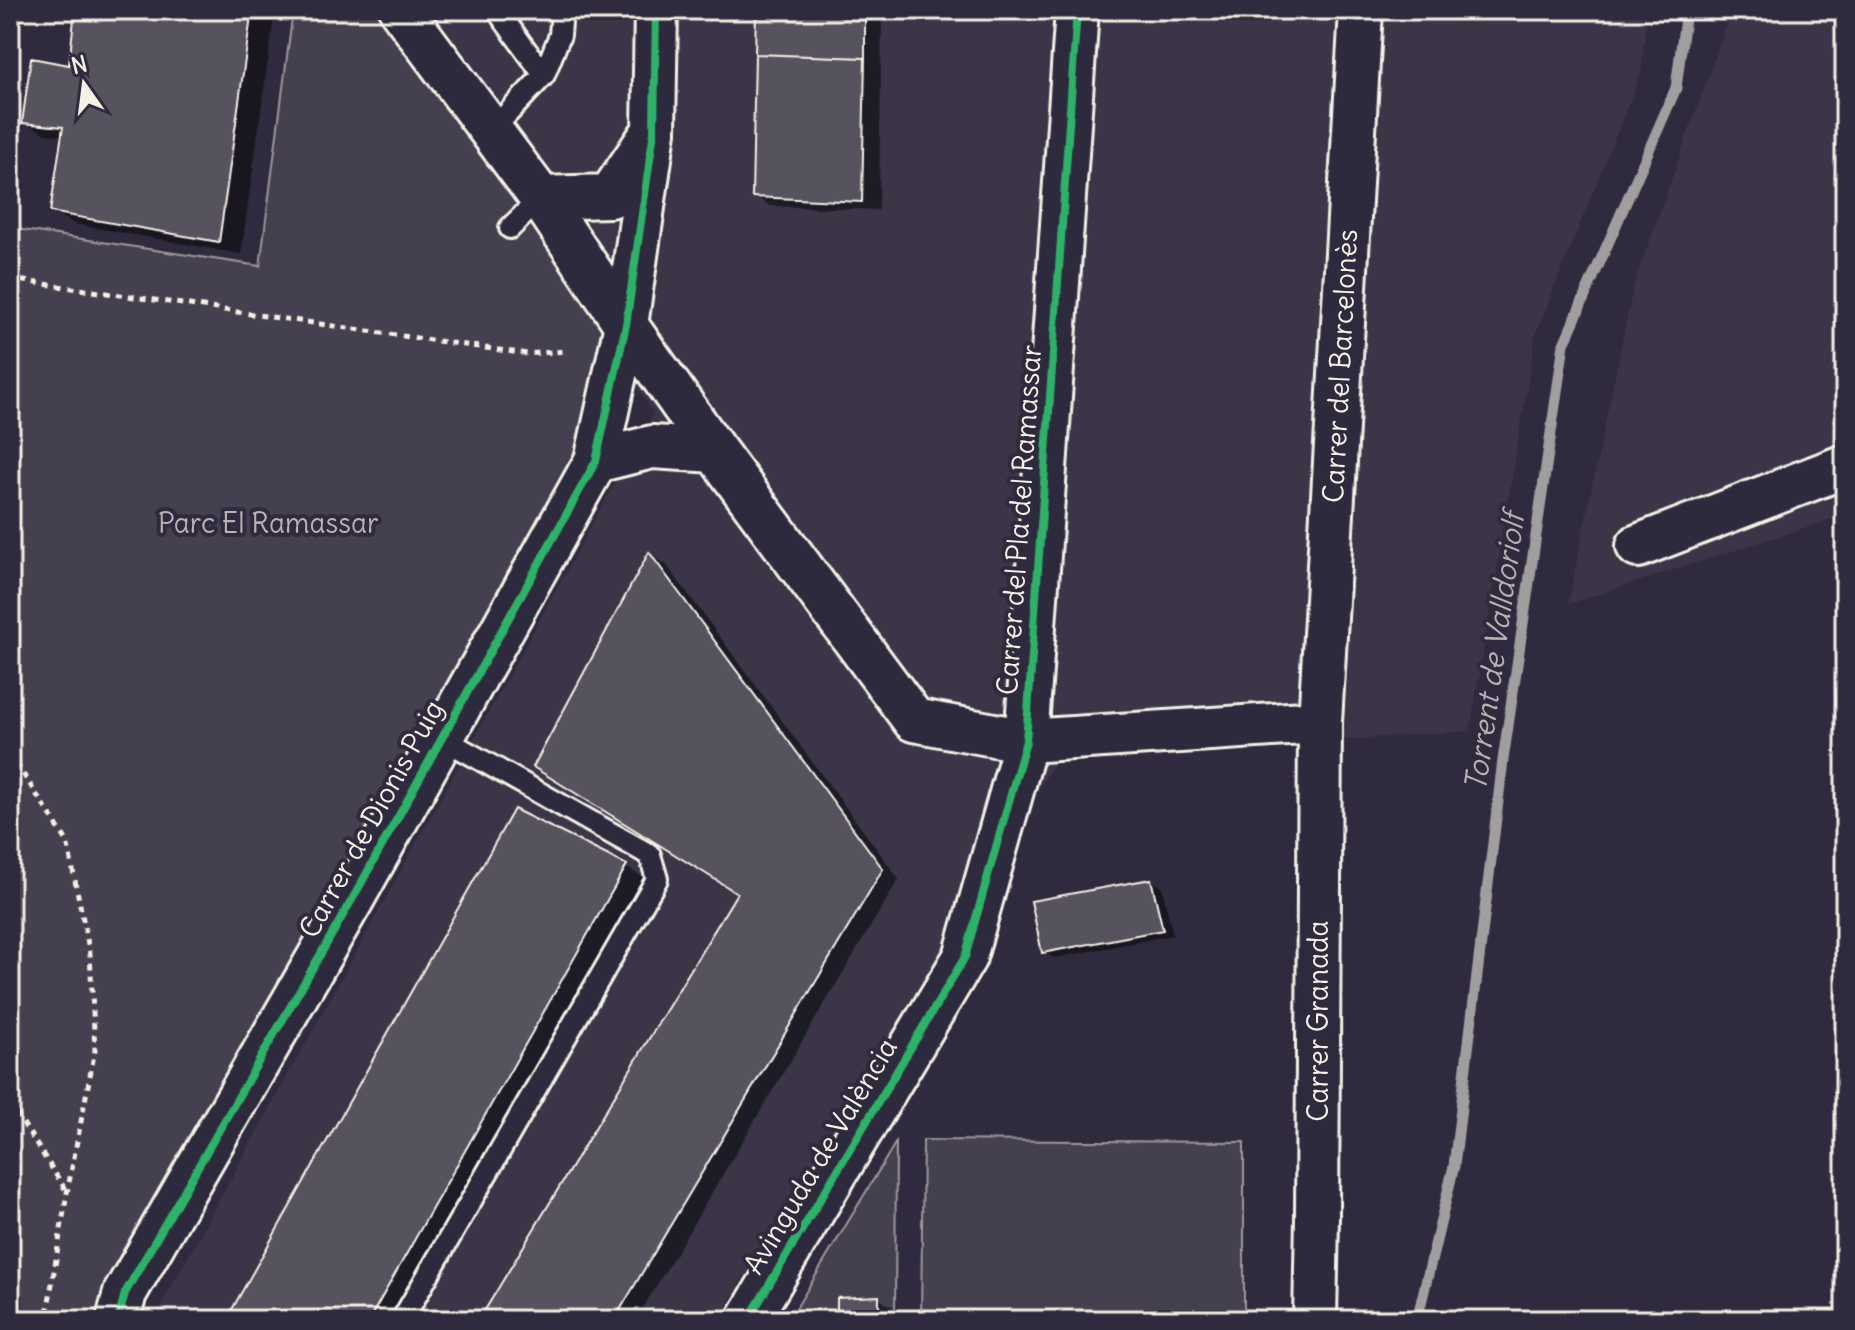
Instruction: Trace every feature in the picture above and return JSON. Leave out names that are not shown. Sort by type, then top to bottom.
[{"type":"street","points":[[401,10],[541,198],[715,451],[914,720],[1026,741],[1320,722]]},
{"type":"street","name":"Carrer de Dionis Puig","points":[[118,1320],[125,1293],[353,898],[596,461],[626,325],[654,131],[656,10]]},
{"type":"street","name":"Carrer del Pla del Ramassar","points":[[931,1015],[965,957],[1026,741],[1077,10]]},
{"type":"street","name":"Carrer del Barcelonès","points":[[1320,722],[1361,10]]},
{"type":"street","points":[[541,198],[610,196],[654,131]]},
{"type":"street","points":[[596,461],[652,447],[715,451]]},
{"type":"street","points":[[1638,546],[1845,466]]},
{"type":"street","name":"Carrer Granada","points":[[1315,1320],[1320,722]]},
{"type":"street","name":"Avinguda de València","points":[[748,1320],[931,1015]]},
{"type":"lane","points":[[497,10],[544,75]]},
{"type":"lane","points":[[491,131],[544,75],[560,35],[562,10]]},
{"type":"lane","points":[[510,228],[541,198]]},
{"type":"lane","points":[[402,1320],[657,879],[650,855],[442,738]]},
{"type":"path","points":[[10,279],[527,354],[565,351]]},
{"type":"path","points":[[10,754],[67,841],[90,954],[95,1050],[46,1320]]},
{"type":"path","points":[[10,1103],[67,1193]]},
{"type":"shaded area","points":[[411,10],[1647,10],[1641,73],[1536,333],[1470,731],[1056,760],[718,1320],[153,1320],[653,414]]},
{"type":"shaded area","points":[[1732,10],[1845,10],[1845,515],[1568,604],[1633,287]]},
{"type":"green space","name":"Parc El Ramassar","points":[[293,10],[401,10],[626,325],[596,461],[118,1320],[10,1320],[10,228],[260,266]]},
{"type":"green space","points":[[923,1140],[1244,1142],[1244,1320],[921,1320]]},
{"type":"green space","points":[[896,1142],[895,1320],[789,1320]]},
{"type":"building","points":[[75,10],[252,10],[219,242],[50,212],[63,127],[22,123],[31,58],[69,65]]},
{"type":"building","points":[[756,10],[865,10],[865,58],[755,54]]},
{"type":"building","points":[[755,54],[865,58],[862,202],[752,197]]},
{"type":"building","points":[[649,552],[883,869],[614,1320],[479,1320],[737,893],[533,767]]},
{"type":"building","points":[[514,809],[627,865],[369,1320],[226,1320]]},
{"type":"building","points":[[1151,879],[1163,930],[1042,953],[1031,901]]},
{"type":"building","points":[[879,1296],[879,1320],[837,1320],[837,1298]]},
{"type":"waterway","name":"Torrent de Valldoriolf","points":[[1417,1320],[1454,1166],[1503,760],[1564,344],[1676,88],[1686,10]]},
{"type":"cycle path","points":[[118,1320],[125,1293],[353,898],[596,461],[626,325],[654,131],[656,10]]},
{"type":"cycle path","points":[[748,1320],[965,957],[1026,741],[1077,10]]}]
